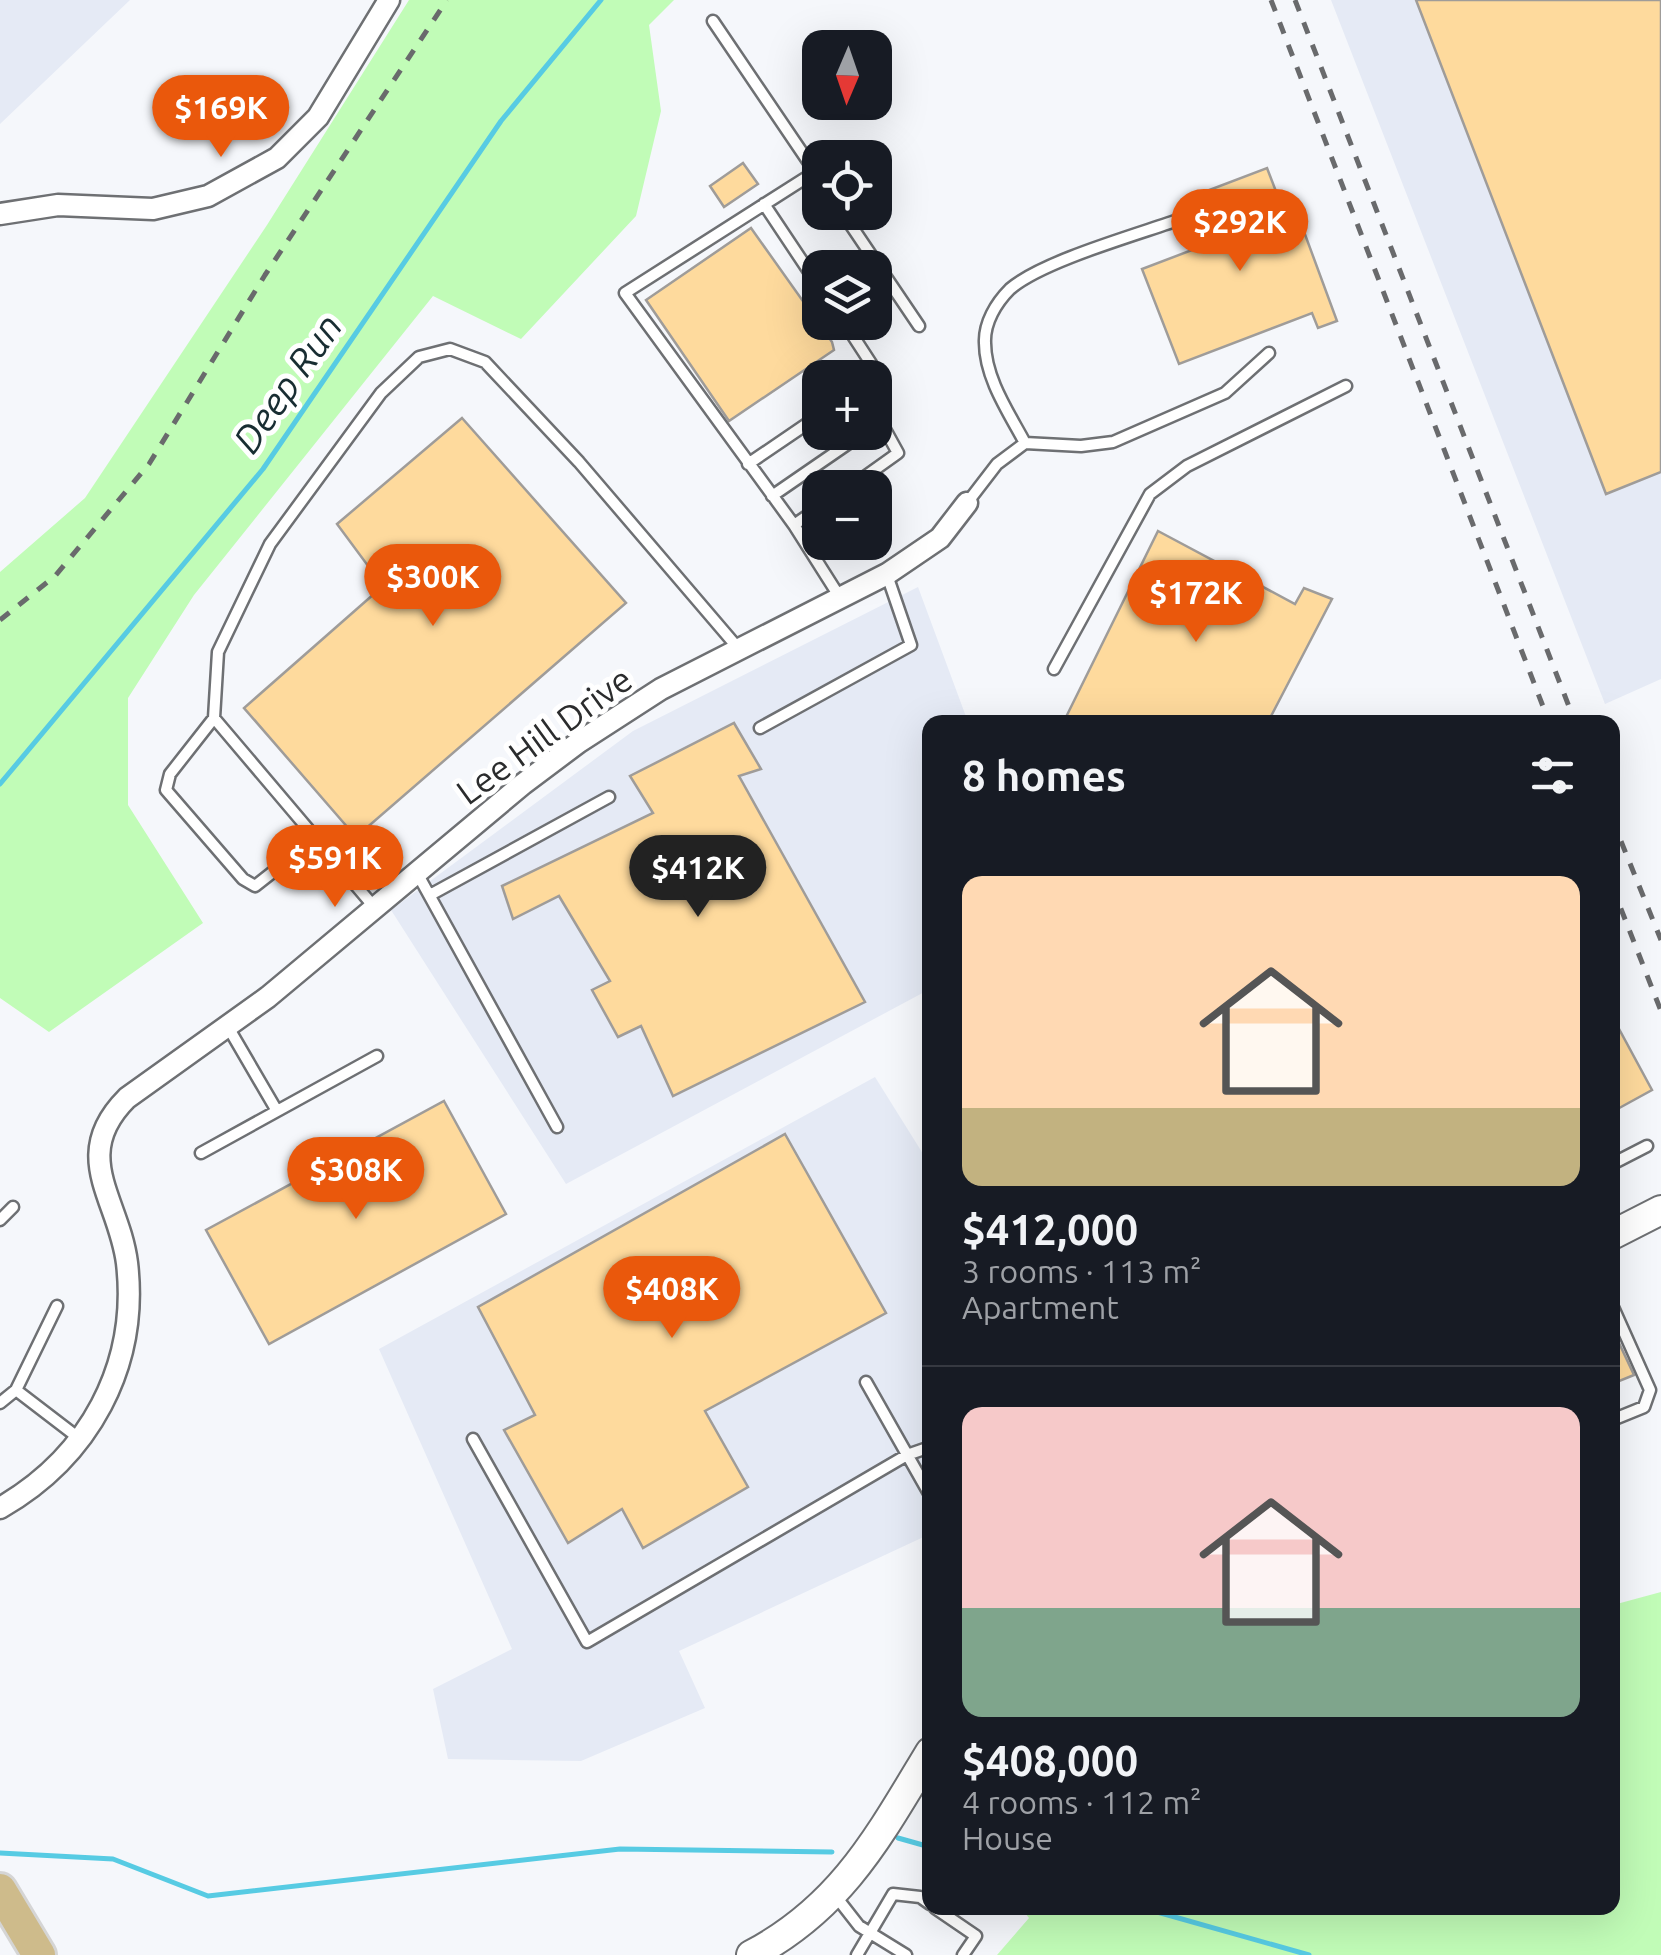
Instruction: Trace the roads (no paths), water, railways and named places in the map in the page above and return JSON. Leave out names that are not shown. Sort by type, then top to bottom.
[{"type":"main road","points":[[1620,1230],[1661,1210]]},
{"type":"main road","points":[[751,1955],[778,1939],[833,1894],[866,1858],[922,1765]]},
{"type":"main road","points":[[0,1890],[39,1955]]},
{"type":"street","points":[[0,214],[58,205],[154,208],[208,196],[277,158],[318,117],[389,0]]},
{"type":"street","name":"Lee Hill Drive","points":[[0,1508],[52,1472],[80,1440],[106,1396],[116,1367],[127,1319],[129,1288],[118,1226],[100,1176],[99,1143],[106,1123],[126,1098],[228,1027],[579,742],[660,689],[886,574],[940,538],[966,503]]},
{"type":"lane","points":[[712,21],[802,153]]},
{"type":"lane","points":[[802,184],[764,204],[625,293],[794,526],[839,596]]},
{"type":"lane","points":[[764,204],[802,261]]},
{"type":"lane","points":[[1025,443],[996,389],[984,344],[988,318],[1010,289],[1041,270],[1182,219]]},
{"type":"lane","points":[[854,230],[919,326]]},
{"type":"lane","points":[[316,838],[255,886],[243,879],[166,790],[170,774],[214,718],[218,652],[270,544],[381,393],[420,357],[450,349],[485,362],[580,462],[738,648]]},
{"type":"lane","points":[[966,503],[997,464],[1025,443],[1081,446],[1113,442],[1225,393],[1269,354]]},
{"type":"lane","points":[[1054,669],[1150,494],[1187,466],[1346,386]]},
{"type":"lane","points":[[748,464],[802,427]]},
{"type":"lane","points":[[874,470],[898,453],[892,445]]},
{"type":"lane","points":[[772,496],[839,450]]},
{"type":"lane","points":[[794,526],[802,520]]},
{"type":"lane","points":[[760,728],[912,645],[886,574]]},
{"type":"lane","points":[[214,718],[376,908]]},
{"type":"lane","points":[[430,895],[610,797]]},
{"type":"lane","points":[[417,874],[557,1127]]},
{"type":"lane","points":[[228,1027],[278,1111]]},
{"type":"lane","points":[[200,1153],[377,1056]]},
{"type":"lane","points":[[1620,1160],[1647,1146]]},
{"type":"lane","points":[[0,1220],[13,1207]]},
{"type":"lane","points":[[0,1403],[16,1390],[57,1306]]},
{"type":"lane","points":[[1620,1322],[1650,1390],[1644,1407],[1620,1417]]},
{"type":"lane","points":[[866,1382],[922,1482]]},
{"type":"lane","points":[[16,1390],[80,1440]]},
{"type":"lane","points":[[474,1439],[587,1642],[922,1449]]},
{"type":"lane","points":[[833,1894],[859,1926],[906,1955]]},
{"type":"lane","points":[[857,1955],[892,1894],[922,1898]]},
{"type":"lane","points":[[946,1915],[976,1936],[962,1955]]},
{"type":"waterway","name":"Deep Run","points":[[0,784],[263,469],[501,121],[601,0]]},
{"type":"waterway","points":[[898,1838],[922,1845]]},
{"type":"waterway","points":[[0,1853],[113,1859],[208,1896],[620,1849],[832,1852]]},
{"type":"waterway","points":[[1168,1915],[1309,1955]]},
{"type":"railway","points":[[0,620],[55,576],[149,464],[265,275],[447,0]]},
{"type":"railway","points":[[1271,0],[1546,715]]},
{"type":"railway","points":[[1295,0],[1572,715]]},
{"type":"railway","points":[[1620,839],[1661,940]]},
{"type":"railway","points":[[1620,906],[1661,1011]]}]
